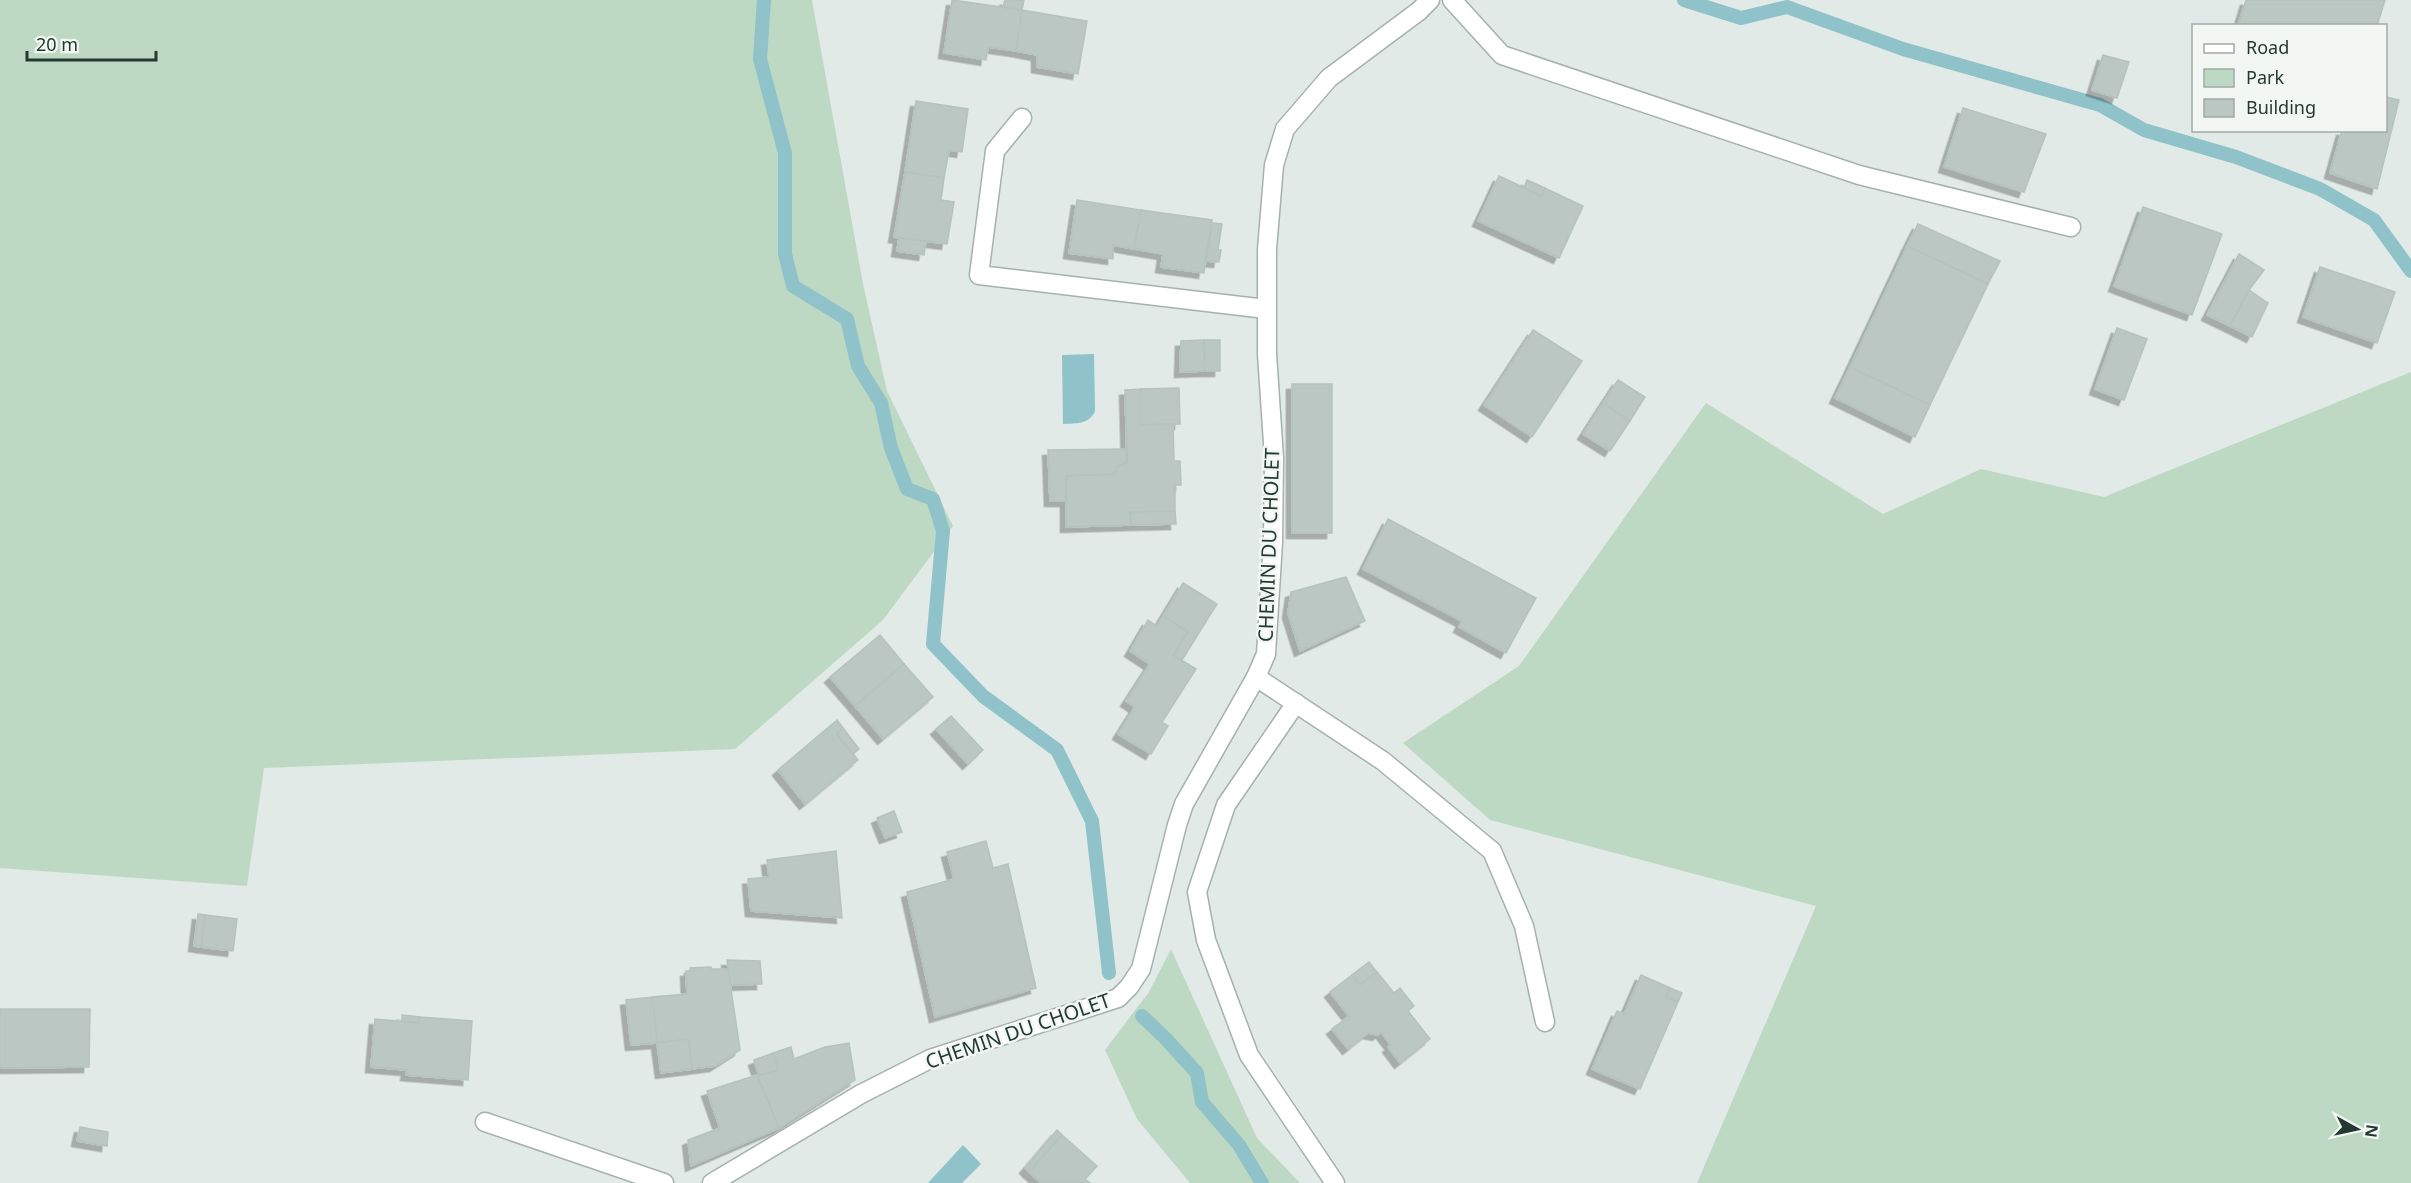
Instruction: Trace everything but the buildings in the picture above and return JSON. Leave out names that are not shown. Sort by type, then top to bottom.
[{"type":"street","name":"CHEMIN DU CHOLET","points":[[712,1183],[861,1094],[930,1059],[1118,998],[1141,969],[1184,804],[1256,677],[1266,654],[1273,542],[1274,458],[1266,309],[1269,214],[1274,165],[1285,129],[1329,78],[1430,0]]},
{"type":"street","points":[[1452,0],[1502,55],[1859,175],[2071,227]]},
{"type":"street","points":[[1022,118],[994,151],[979,275],[1266,309]]},
{"type":"street","points":[[1256,677],[1383,761],[1492,851],[1524,926],[1545,1022]]},
{"type":"street","points":[[1296,703],[1226,805],[1197,892],[1206,940],[1249,1055],[1335,1183]]},
{"type":"street","points":[[485,1122],[664,1183]]},
{"type":"green space","points":[[0,0],[812,0],[863,284],[887,391],[953,526],[883,620],[735,749],[264,768],[247,886],[0,868]]},
{"type":"green space","points":[[2411,372],[2411,1183],[1697,1183],[1816,906],[1490,820],[1403,743],[1519,666],[1706,403],[1883,514],[1981,469],[2104,497]]},
{"type":"green space","points":[[1171,949],[1257,1138],[1300,1183],[1190,1183],[1137,1119],[1105,1050],[1149,992]]},
{"type":"water","points":[[1094,354],[1095,411],[1086,421],[1063,424],[1062,355]]},
{"type":"water","points":[[963,1145],[981,1164],[962,1183],[928,1183]]},
{"type":"waterway","points":[[764,0],[760,59],[785,153],[785,254],[793,286],[847,319],[858,366],[881,403],[891,448],[907,489],[933,499],[943,531],[933,644],[983,696],[1057,750],[1092,821],[1109,973]]},
{"type":"waterway","points":[[1684,0],[1741,18],[1787,7],[1903,49],[2100,105],[2144,130],[2236,157],[2320,189],[2374,220],[2411,271]]},
{"type":"waterway","points":[[1142,1016],[1197,1073],[1202,1102],[1239,1145],[1262,1183]]}]
